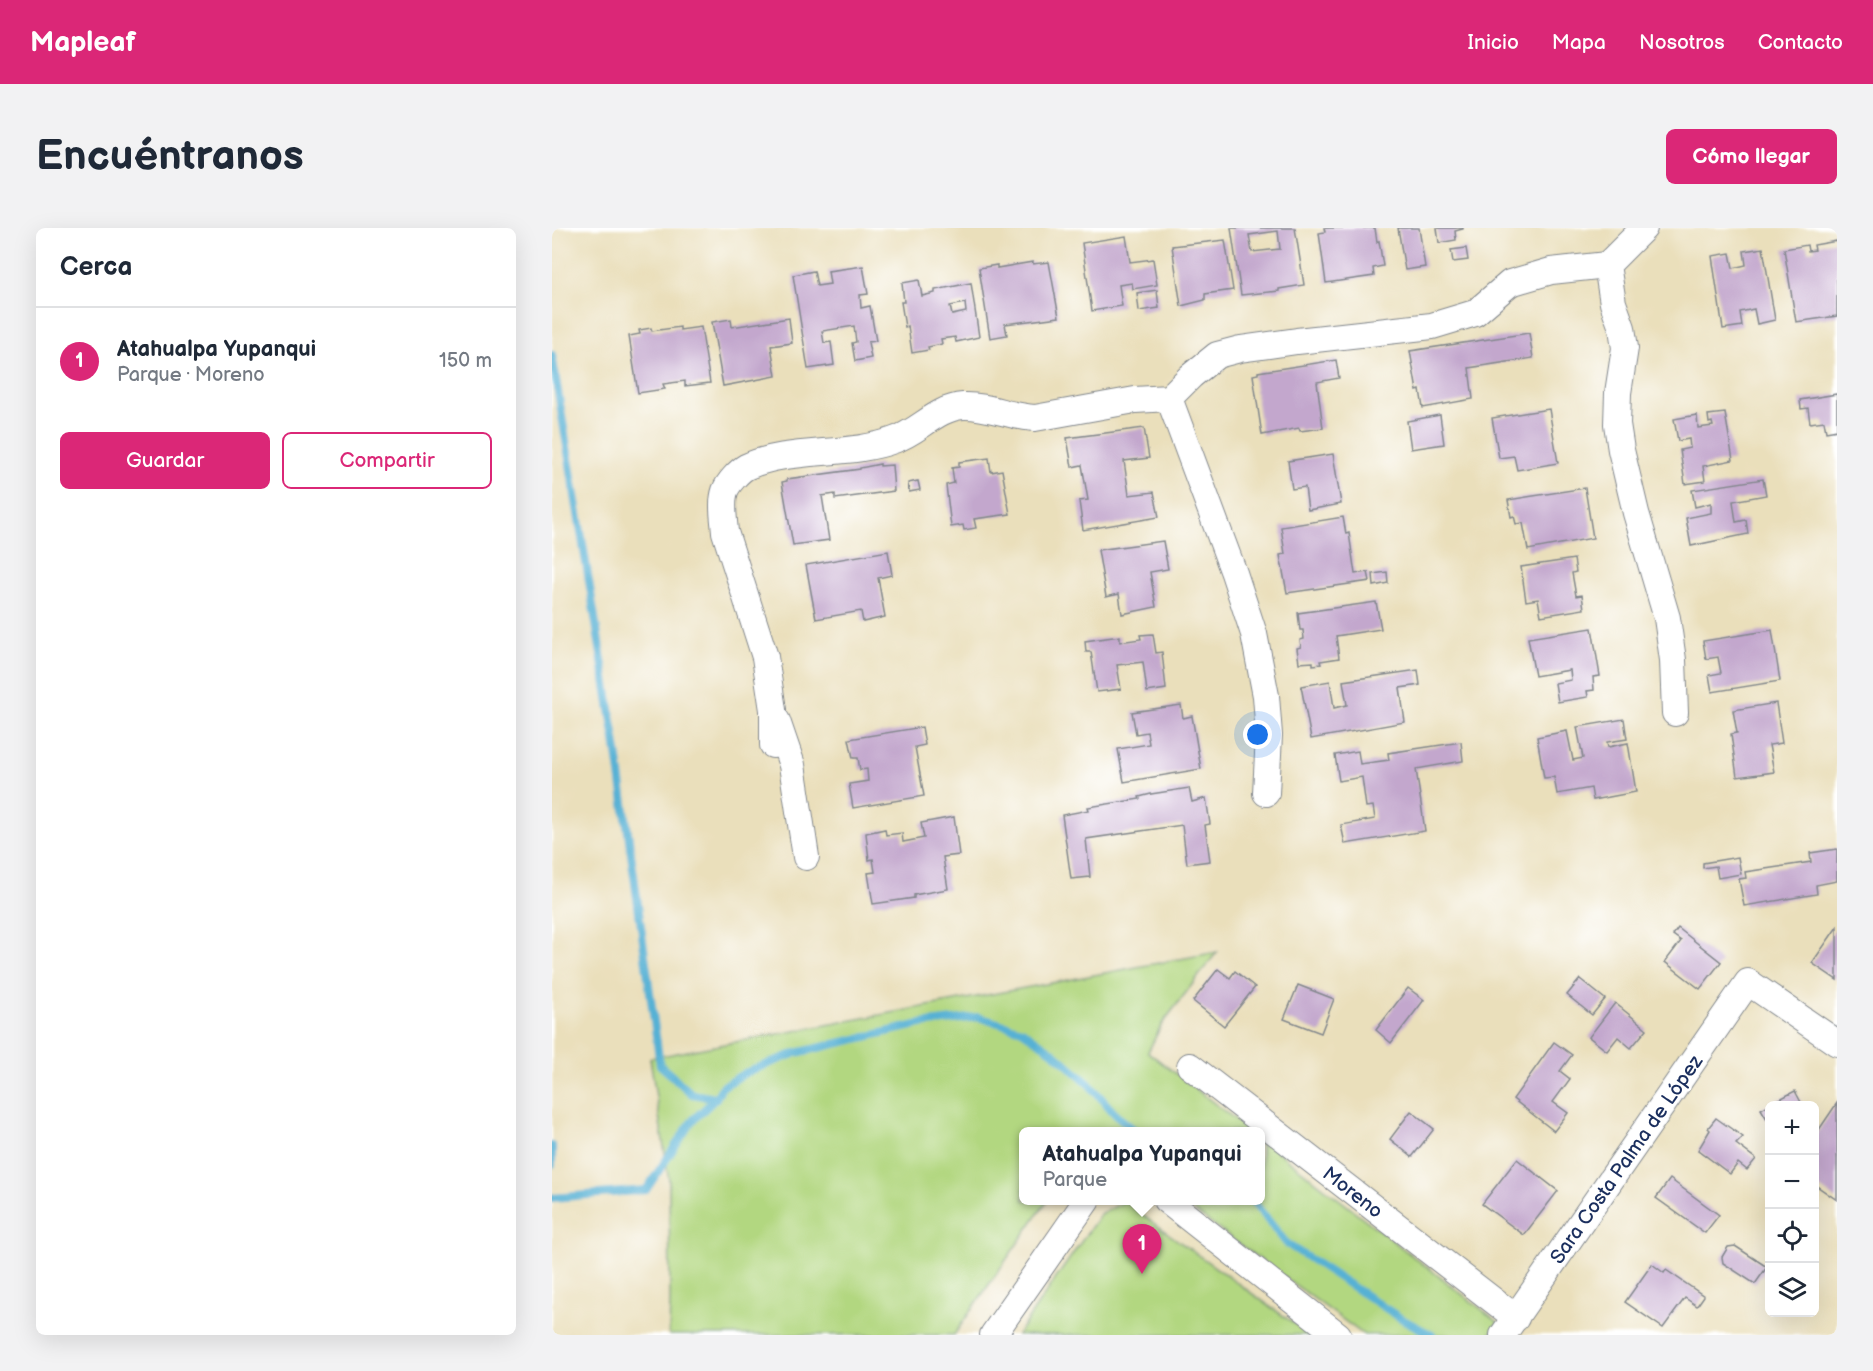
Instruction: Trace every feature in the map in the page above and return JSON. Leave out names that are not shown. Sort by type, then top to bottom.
[{"type":"street","points":[[773,745],[773,710],[765,657],[725,531],[723,513],[725,490],[744,468],[766,460],[869,447],[894,441],[909,434],[944,410],[961,406],[979,406],[1035,418],[1135,400],[1169,398],[1217,355],[1240,349],[1297,341],[1432,326],[1475,313],[1510,284],[1551,271],[1607,265],[1644,228]]},
{"type":"street","points":[[1607,265],[1613,303],[1622,328],[1625,348],[1618,393],[1617,424],[1636,513],[1667,618],[1673,660],[1675,713]]},
{"type":"street","points":[[1169,398],[1234,573],[1254,634],[1266,696],[1269,735],[1266,793]]},
{"type":"street","points":[[773,710],[792,765],[806,857]]},
{"type":"street","name":"Sara Costa Palma de López","points":[[1510,1326],[1749,982],[1837,1043]]},
{"type":"street","name":"Moreno","points":[[1190,1066],[1510,1326]]},
{"type":"street","points":[[993,1335],[1084,1205]]},
{"type":"street","points":[[1172,1205],[1338,1335]]},
{"type":"green space","points":[[1217,952],[1162,1024],[1148,1052],[1245,1127],[1019,1127],[1019,1205],[1044,1205],[954,1335],[669,1335],[669,1180],[650,1058]]},
{"type":"green space","points":[[1265,1142],[1498,1322],[1490,1335],[1364,1335],[1185,1205],[1265,1205]]},
{"type":"green space","points":[[1118,1205],[1128,1205],[1310,1335],[1017,1335],[1101,1213]]},
{"type":"building","points":[[1231,228],[1295,228],[1304,285],[1279,289],[1279,291],[1241,295]],"holes":[[[1278,231],[1280,249],[1252,252],[1249,235]]]},
{"type":"building","points":[[1324,228],[1375,228],[1383,266],[1373,268],[1374,276],[1326,283],[1319,233],[1325,232]]},
{"type":"building","points":[[1398,228],[1419,228],[1425,267],[1405,270]]},
{"type":"building","points":[[1437,228],[1463,229],[1455,231],[1456,240],[1439,243]]},
{"type":"building","points":[[1126,236],[1130,262],[1153,259],[1157,285],[1133,289],[1132,283],[1119,285],[1122,306],[1092,311],[1082,243]]},
{"type":"building","points":[[1225,240],[1233,290],[1205,294],[1205,300],[1181,306],[1172,246]]},
{"type":"building","points":[[1837,241],[1837,316],[1796,322],[1784,249],[1807,245],[1808,251],[1815,250],[1814,245]]},
{"type":"building","points":[[1466,248],[1468,260],[1453,262],[1451,250]]},
{"type":"building","points":[[1763,248],[1775,320],[1757,324],[1754,309],[1740,312],[1742,326],[1723,329],[1712,256],[1730,253],[1733,268],[1746,265],[1744,251]]},
{"type":"building","points":[[1033,262],[1033,264],[1049,262],[1059,317],[1005,324],[1007,335],[990,338],[979,268],[997,265],[997,268]]},
{"type":"building","points":[[863,266],[868,294],[860,295],[861,308],[870,306],[876,341],[868,342],[871,358],[855,361],[852,343],[856,342],[854,326],[822,331],[824,343],[831,342],[834,365],[808,369],[793,275],[814,271],[817,286],[830,284],[828,271]]},
{"type":"building","points":[[919,280],[922,296],[935,293],[935,290],[971,283],[979,337],[956,342],[955,337],[941,339],[942,344],[928,347],[929,350],[912,353],[901,302],[904,302],[902,283]],"holes":[[[965,303],[966,312],[952,315],[950,306]]]},
{"type":"building","points":[[1157,290],[1159,308],[1139,311],[1137,293]]},
{"type":"building","points":[[789,318],[792,343],[771,346],[776,376],[723,386],[712,322],[731,319],[732,327]]},
{"type":"building","points":[[680,327],[680,330],[701,327],[710,383],[685,386],[685,381],[663,384],[665,389],[638,393],[629,336],[640,334],[639,330],[651,328],[652,331]]},
{"type":"building","points":[[1529,333],[1533,358],[1469,368],[1473,399],[1423,408],[1420,390],[1417,391],[1410,351]]},
{"type":"building","points":[[1336,360],[1339,378],[1317,382],[1323,428],[1300,431],[1299,428],[1262,435],[1253,375],[1258,372]]},
{"type":"building","points":[[1837,394],[1837,430],[1826,432],[1824,421],[1810,423],[1808,408],[1801,409],[1800,400]]},
{"type":"building","points":[[1549,409],[1558,463],[1517,470],[1514,456],[1499,458],[1492,418]]},
{"type":"building","points":[[1725,413],[1733,460],[1703,466],[1705,481],[1685,484],[1680,450],[1690,448],[1689,439],[1678,441],[1674,419],[1697,415],[1698,428],[1713,426],[1712,422],[1709,423],[1708,415]]},
{"type":"building","points":[[1440,415],[1444,444],[1411,449],[1407,421]]},
{"type":"building","points":[[1144,428],[1149,458],[1124,461],[1129,495],[1154,492],[1159,517],[1083,530],[1079,501],[1088,500],[1082,465],[1072,467],[1067,438]]},
{"type":"building","points":[[1333,454],[1341,504],[1308,510],[1305,487],[1292,489],[1288,461]]},
{"type":"building","points":[[989,458],[991,472],[1002,470],[1010,514],[974,519],[976,528],[964,530],[963,525],[951,527],[946,485],[954,483],[952,468],[959,467],[959,462]]},
{"type":"building","points":[[880,464],[880,466],[892,465],[894,491],[835,499],[835,494],[822,496],[829,540],[793,545],[782,482],[787,479]]},
{"type":"building","points":[[1763,479],[1766,495],[1733,501],[1736,522],[1746,520],[1748,534],[1691,546],[1686,518],[1711,513],[1711,503],[1695,507],[1692,490]]},
{"type":"building","points":[[918,481],[920,490],[909,492],[908,483]]},
{"type":"building","points":[[1585,488],[1593,538],[1528,550],[1523,523],[1516,524],[1514,516],[1511,517],[1508,500]]},
{"type":"building","points":[[1343,517],[1346,534],[1349,533],[1355,574],[1368,572],[1370,581],[1287,593],[1280,555],[1285,554],[1281,527]]},
{"type":"building","points":[[1163,541],[1168,569],[1150,572],[1156,607],[1122,614],[1119,594],[1106,597],[1098,550]]},
{"type":"building","points":[[888,551],[892,575],[878,578],[885,617],[863,622],[861,611],[816,619],[806,565]]},
{"type":"building","points":[[1574,559],[1576,572],[1572,573],[1576,596],[1582,595],[1584,609],[1541,616],[1538,599],[1526,601],[1521,567]]},
{"type":"building","points":[[1387,572],[1388,583],[1374,586],[1373,574]]},
{"type":"building","points":[[1376,602],[1381,629],[1336,636],[1339,658],[1320,661],[1321,664],[1313,665],[1313,662],[1299,663],[1297,648],[1301,647],[1300,640],[1304,639],[1303,630],[1300,630],[1298,613]]},
{"type":"building","points":[[1592,628],[1600,676],[1593,677],[1594,690],[1587,691],[1588,697],[1558,702],[1555,683],[1571,680],[1570,670],[1535,676],[1528,638]]},
{"type":"building","points":[[1772,630],[1780,681],[1712,692],[1709,675],[1721,673],[1718,657],[1706,659],[1703,641]]},
{"type":"building","points":[[1153,634],[1156,653],[1162,652],[1166,689],[1147,692],[1143,662],[1117,665],[1121,689],[1097,692],[1091,652],[1086,652],[1085,641],[1120,636],[1120,642],[1141,639],[1140,635]]},
{"type":"building","points":[[1418,670],[1420,685],[1400,688],[1405,722],[1311,739],[1301,686],[1330,681],[1334,708],[1347,705],[1343,681]]},
{"type":"building","points":[[1776,703],[1782,743],[1769,745],[1774,772],[1737,777],[1731,734],[1737,733],[1733,710]]},
{"type":"building","points":[[1181,705],[1183,718],[1192,716],[1201,769],[1124,782],[1118,749],[1149,744],[1147,732],[1136,734],[1132,712]]},
{"type":"building","points":[[1624,719],[1627,739],[1607,742],[1608,747],[1628,743],[1636,792],[1593,800],[1591,788],[1557,794],[1554,777],[1544,778],[1537,737],[1567,731],[1573,760],[1583,758],[1577,727]]},
{"type":"building","points":[[922,727],[925,745],[915,747],[924,796],[853,808],[849,784],[868,781],[867,769],[860,770],[858,758],[853,758],[849,739]]},
{"type":"building","points":[[1461,742],[1463,761],[1416,769],[1425,831],[1345,844],[1341,825],[1375,819],[1373,806],[1366,807],[1362,777],[1339,781],[1335,755],[1358,751],[1360,764],[1389,760],[1388,753]]},
{"type":"building","points":[[1189,788],[1192,802],[1206,798],[1210,824],[1205,825],[1210,861],[1187,864],[1182,825],[1086,839],[1090,877],[1071,879],[1062,815],[1089,810],[1088,807]]},
{"type":"building","points":[[954,817],[959,855],[943,857],[948,889],[914,895],[914,898],[873,904],[868,873],[875,872],[873,859],[869,860],[866,833],[885,829],[886,835],[902,833],[903,842],[924,838],[921,823]]},
{"type":"building","points":[[1837,849],[1837,881],[1816,885],[1817,894],[1744,906],[1739,879],[1746,878],[1745,872],[1811,862],[1810,853]]},
{"type":"building","points":[[1738,857],[1741,874],[1718,878],[1716,866],[1703,868],[1703,863]]},
{"type":"building","points":[[1837,927],[1837,980],[1812,963]]},
{"type":"building","points":[[1678,928],[1721,962],[1700,989],[1665,962],[1681,941],[1673,935]]},
{"type":"building","points":[[1218,969],[1230,978],[1235,971],[1255,987],[1224,1026],[1193,1001]]},
{"type":"building","points":[[1580,979],[1605,999],[1592,1015],[1567,995]]},
{"type":"building","points":[[1298,985],[1334,999],[1321,1033],[1284,1019]]},
{"type":"building","points":[[1408,988],[1424,1000],[1391,1043],[1376,1030]]},
{"type":"building","points":[[1615,1003],[1647,1029],[1631,1048],[1618,1037],[1607,1051],[1589,1037]]},
{"type":"building","points":[[1554,1042],[1572,1055],[1560,1071],[1570,1079],[1553,1102],[1568,1113],[1554,1131],[1513,1099]]},
{"type":"building","points":[[1795,1091],[1800,1101],[1776,1101]]},
{"type":"building","points":[[1837,1103],[1837,1200],[1819,1187],[1819,1130]]},
{"type":"building","points":[[1411,1111],[1434,1129],[1412,1157],[1390,1139]]},
{"type":"building","points":[[1716,1118],[1743,1137],[1736,1144],[1756,1159],[1747,1170],[1738,1163],[1730,1174],[1698,1150],[1710,1130],[1708,1128]]},
{"type":"building","points":[[1517,1159],[1558,1191],[1524,1235],[1482,1204]]},
{"type":"building","points":[[1670,1179],[1719,1215],[1705,1233],[1656,1198]]},
{"type":"building","points":[[1735,1246],[1765,1266],[1765,1270],[1755,1284],[1723,1263],[1722,1257],[1728,1247]]},
{"type":"building","points":[[1652,1264],[1664,1273],[1666,1270],[1704,1296],[1697,1306],[1685,1298],[1663,1328],[1625,1302]]},
{"type":"waterway","points":[[552,355],[617,752],[660,1065],[692,1094],[716,1098]]},
{"type":"waterway","points":[[552,1198],[646,1190],[692,1121],[716,1098],[722,1087],[745,1073],[796,1053],[921,1024],[978,1017],[1022,1030],[1053,1052],[1088,1083],[1116,1115],[1131,1127]]},
{"type":"waterway","points":[[552,1146],[552,1165]]},
{"type":"waterway","points":[[1256,1205],[1287,1244],[1402,1319],[1432,1335]]},
{"type":"place","name":"Atahualpa Yupanqui","points":[[1142,1274]]}]
